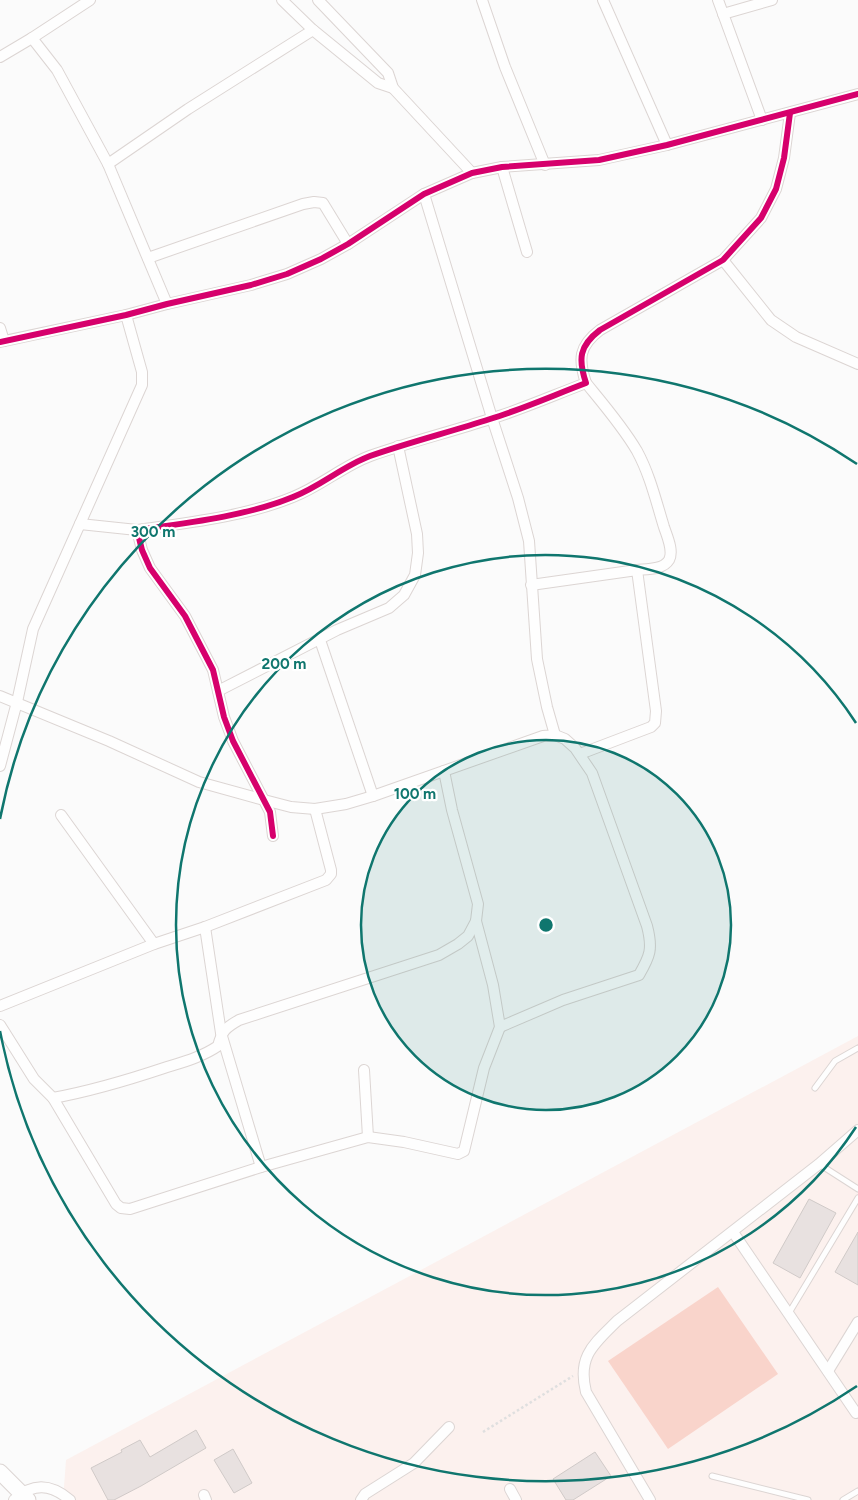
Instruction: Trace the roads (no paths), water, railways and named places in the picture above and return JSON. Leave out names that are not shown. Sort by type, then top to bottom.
[{"type":"main road","points":[[0,1472],[21,1498]]},
{"type":"street","points":[[0,57],[90,0]]},
{"type":"street","points":[[282,0],[313,30],[378,83],[393,88]]},
{"type":"street","points":[[318,0],[388,73],[393,88],[472,174]]},
{"type":"street","points":[[482,0],[505,68],[545,165]]},
{"type":"street","points":[[603,0],[667,145]]},
{"type":"street","points":[[718,0],[762,120]]},
{"type":"street","points":[[723,14],[772,0]]},
{"type":"street","points":[[108,164],[188,108],[313,30]]},
{"type":"street","points":[[32,38],[57,70],[108,164],[167,304]]},
{"type":"street","points":[[0,328],[2,342],[251,285],[287,274],[322,259],[424,194],[472,174],[502,167],[599,160],[667,145],[858,94]]},
{"type":"street","points":[[531,585],[662,566],[670,558],[670,546],[650,478],[637,451],[622,428],[586,383],[580,366],[583,352],[588,339],[600,330],[723,260],[761,218],[776,190],[784,158],[790,113]]},
{"type":"street","points":[[502,167],[527,252]]},
{"type":"street","points":[[424,194],[518,498],[528,542],[537,658],[547,706],[556,735]]},
{"type":"street","points":[[148,258],[303,204],[314,202],[323,203],[328,208],[348,244]]},
{"type":"street","points":[[723,260],[771,320],[796,337],[858,364]]},
{"type":"street","points":[[0,766],[34,629],[142,385],[142,372],[126,315]]},
{"type":"street","points":[[80,524],[137,530],[202,521],[272,505],[294,497],[353,462],[398,446],[492,418],[586,383]]},
{"type":"street","points":[[218,691],[337,630],[389,608],[404,595],[415,575],[418,553],[416,534],[398,446]]},
{"type":"street","points":[[137,530],[145,560],[185,616],[213,670],[224,717],[233,741],[270,812],[273,836]]},
{"type":"street","points":[[580,754],[651,728],[654,723],[656,711],[637,570]]},
{"type":"street","points":[[320,640],[373,796]]},
{"type":"street","points":[[0,696],[109,741],[199,782],[292,807],[315,809],[346,804],[373,796],[543,736],[556,735],[565,739],[580,754],[592,773],[647,926],[651,949],[639,975],[563,1000],[500,1027]]},
{"type":"street","points":[[53,1098],[132,1078],[201,1056],[218,1046],[221,1033],[239,1020],[439,955],[468,936],[476,921],[478,904],[452,810],[444,771]]},
{"type":"street","points":[[0,1006],[154,944],[205,927],[330,878],[331,870],[315,809]]},
{"type":"street","points":[[61,815],[154,944]]},
{"type":"street","points":[[0,1026],[34,1080],[53,1098],[116,1204],[121,1208],[135,1208],[262,1167],[368,1137],[404,1142],[458,1154],[464,1151],[484,1068],[500,1027],[493,985],[476,921]]},
{"type":"street","points":[[205,927],[221,1033],[262,1167]]},
{"type":"street","points":[[364,1070],[368,1137]]},
{"type":"street","points":[[650,1500],[586,1392],[583,1370],[590,1347],[617,1321],[819,1164],[858,1130]]},
{"type":"street","points":[[732,1232],[856,1413]]},
{"type":"street","points":[[828,1371],[858,1322]]},
{"type":"street","points":[[360,1500],[365,1494],[414,1463],[449,1427]]},
{"type":"street","points":[[21,1498],[28,1490],[44,1487],[58,1491],[70,1500]]},
{"type":"street","points":[[510,1490],[516,1500]]},
{"type":"lane","points":[[815,1088],[835,1061],[858,1048]]},
{"type":"lane","points":[[819,1164],[858,1189]]},
{"type":"lane","points":[[788,1314],[858,1198]]},
{"type":"lane","points":[[712,1476],[808,1500]]},
{"type":"lane","points":[[843,1500],[858,1491]]}]
